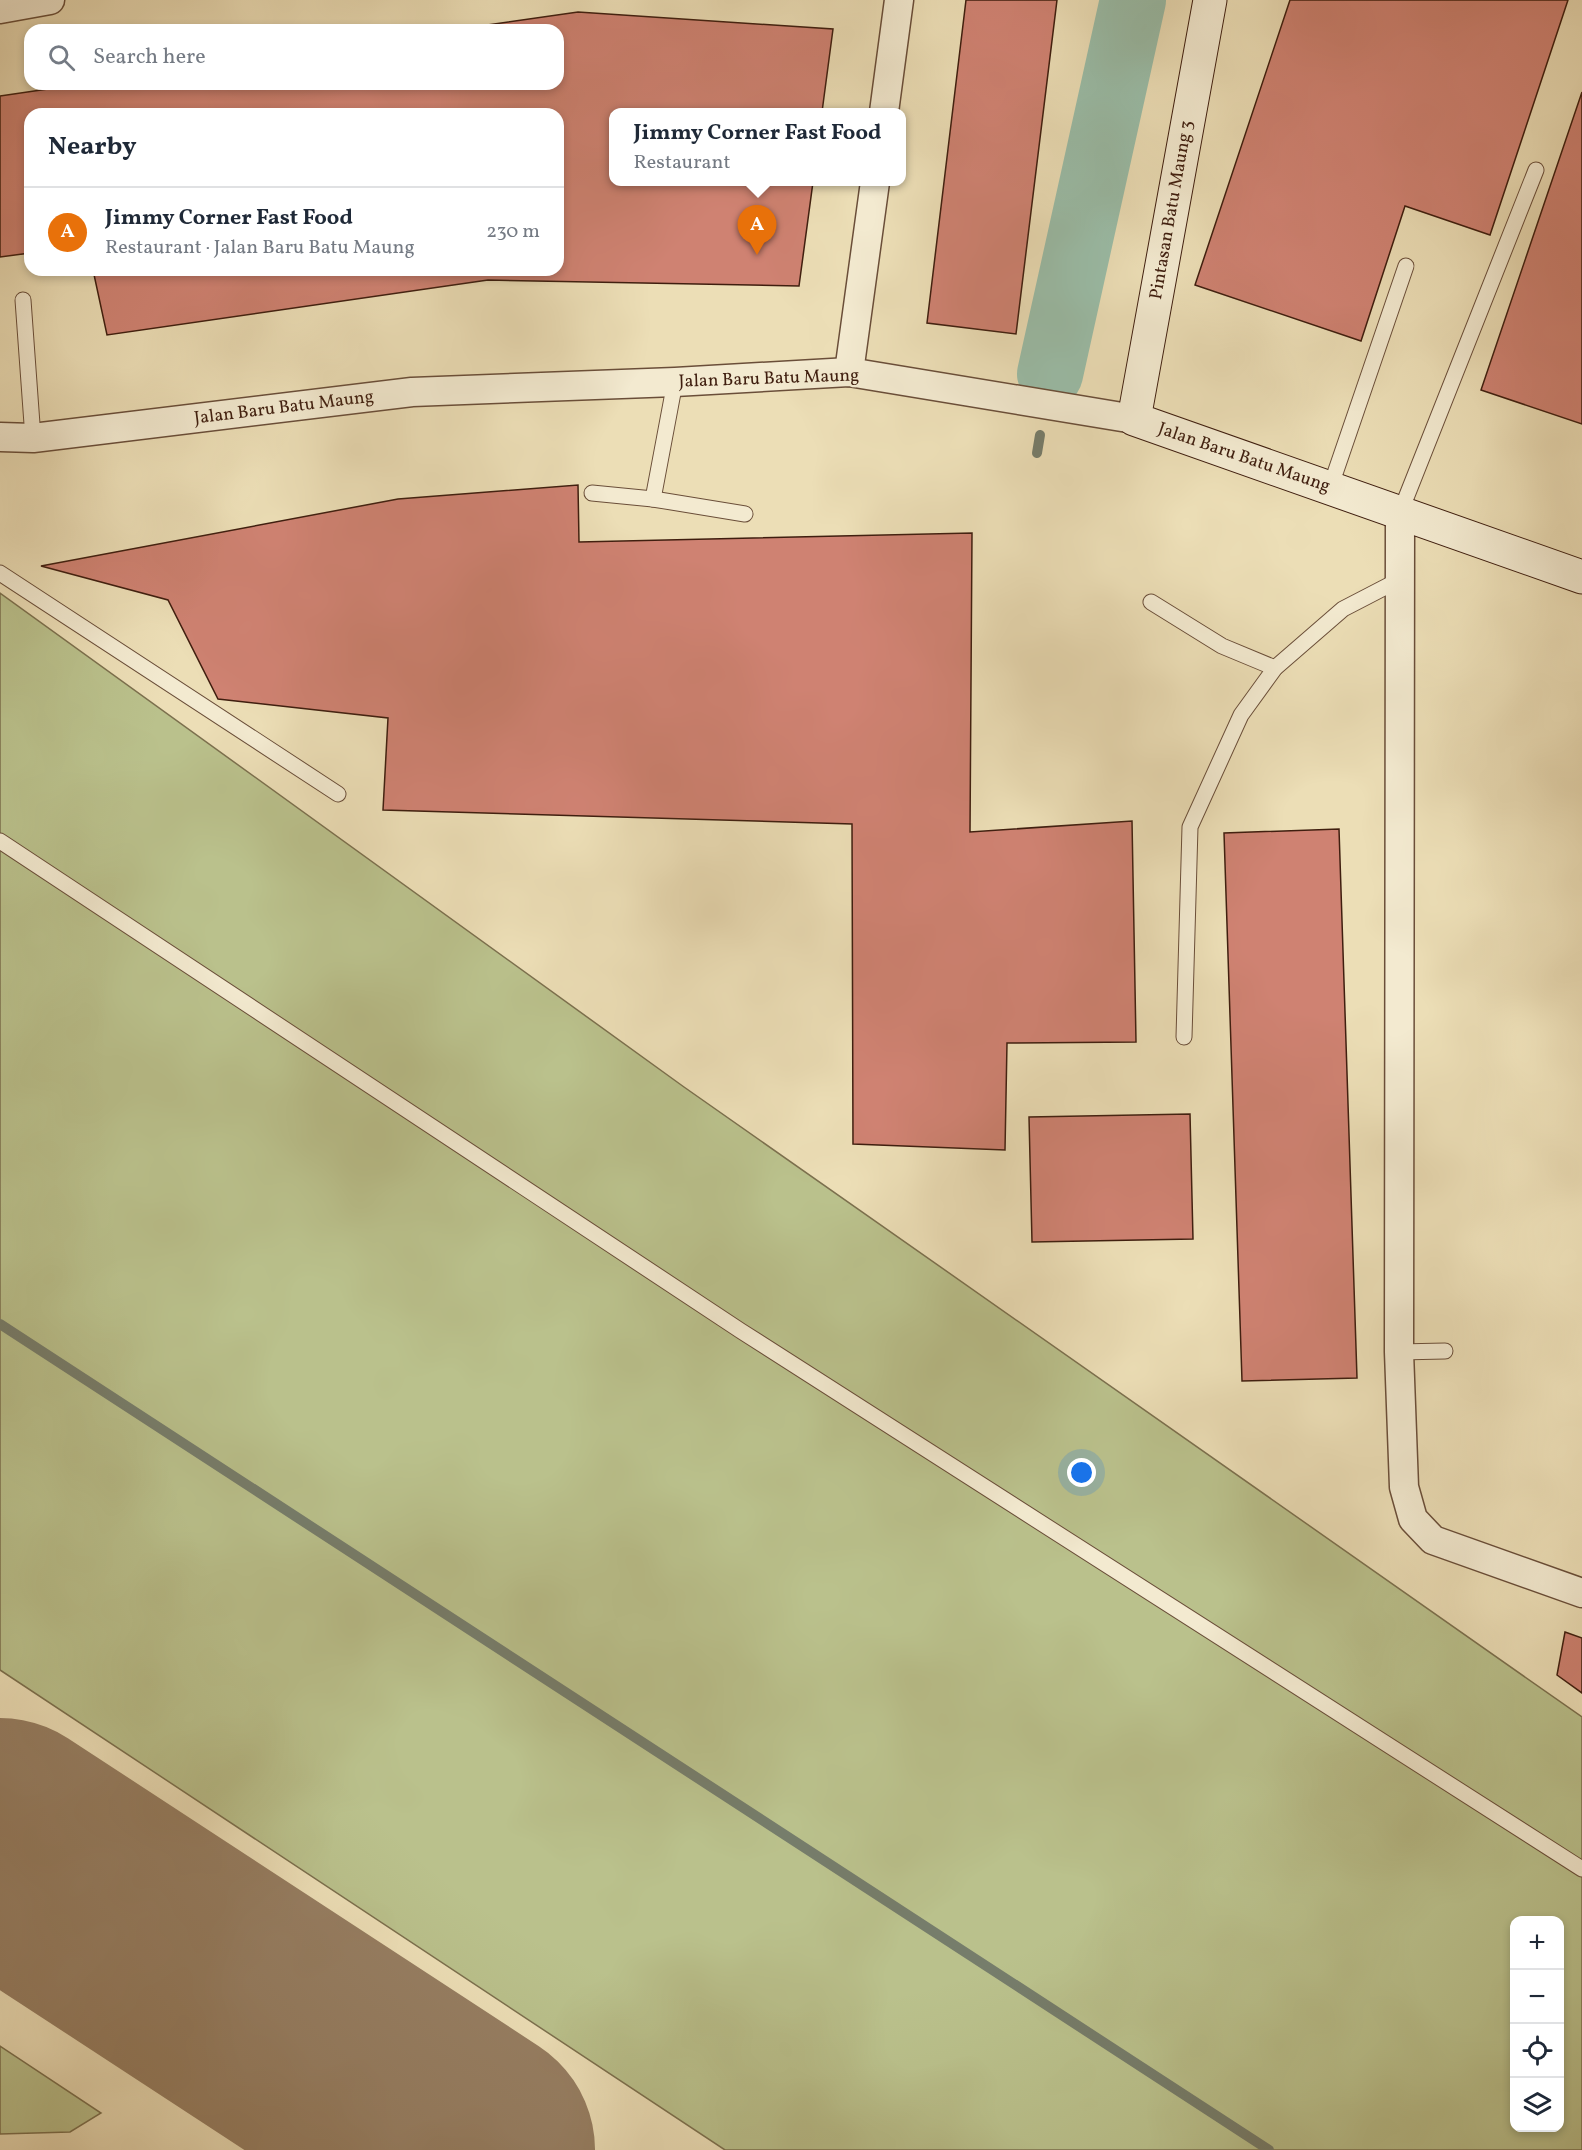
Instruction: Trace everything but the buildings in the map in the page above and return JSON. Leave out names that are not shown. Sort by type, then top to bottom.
[{"type":"street","points":[[0,9],[50,0]]},
{"type":"street","points":[[885,108],[899,0]]},
{"type":"street","name":"Pintasan Batu Maung 3","points":[[1134,419],[1210,0]]},
{"type":"street","points":[[849,372],[874,186]]},
{"type":"street","name":"Jalan Baru Batu Maung","points":[[0,436],[33,438],[412,392],[675,382],[849,372],[1134,419],[1400,513],[1581,572]]},
{"type":"street","points":[[1400,513],[1399,1352],[1404,1487],[1413,1519],[1433,1540],[1582,1593]]},
{"type":"lane","points":[[1400,513],[1536,170]]},
{"type":"lane","points":[[1330,488],[1406,266]]},
{"type":"lane","points":[[23,300],[33,438]]},
{"type":"lane","points":[[653,499],[675,382]]},
{"type":"lane","points":[[592,493],[653,499],[745,514]]},
{"type":"lane","points":[[0,573],[338,794]]},
{"type":"lane","points":[[1184,1037],[1190,827],[1241,715],[1275,668],[1343,609],[1399,580]]},
{"type":"lane","points":[[1151,602],[1222,646],[1275,668]]},
{"type":"lane","points":[[0,841],[741,1331],[1582,1869]]},
{"type":"lane","points":[[1399,1352],[1445,1351]]},
{"type":"green space","points":[[0,593],[684,1087],[1582,1717],[1582,2150],[725,2150],[0,1670]]},
{"type":"green space","points":[[0,2046],[101,2113],[70,2132],[0,2134]]},
{"type":"waterway","points":[[1050,374],[1133,0]]},
{"type":"waterway","points":[[1037,453],[1040,435]]},
{"type":"waterway","points":[[0,1324],[1269,2150]]},
{"type":"runway","points":[[0,1842],[471,2150]]},
{"type":"place","name":"Jimmy Corner Fast Food","points":[[757,255]]}]
